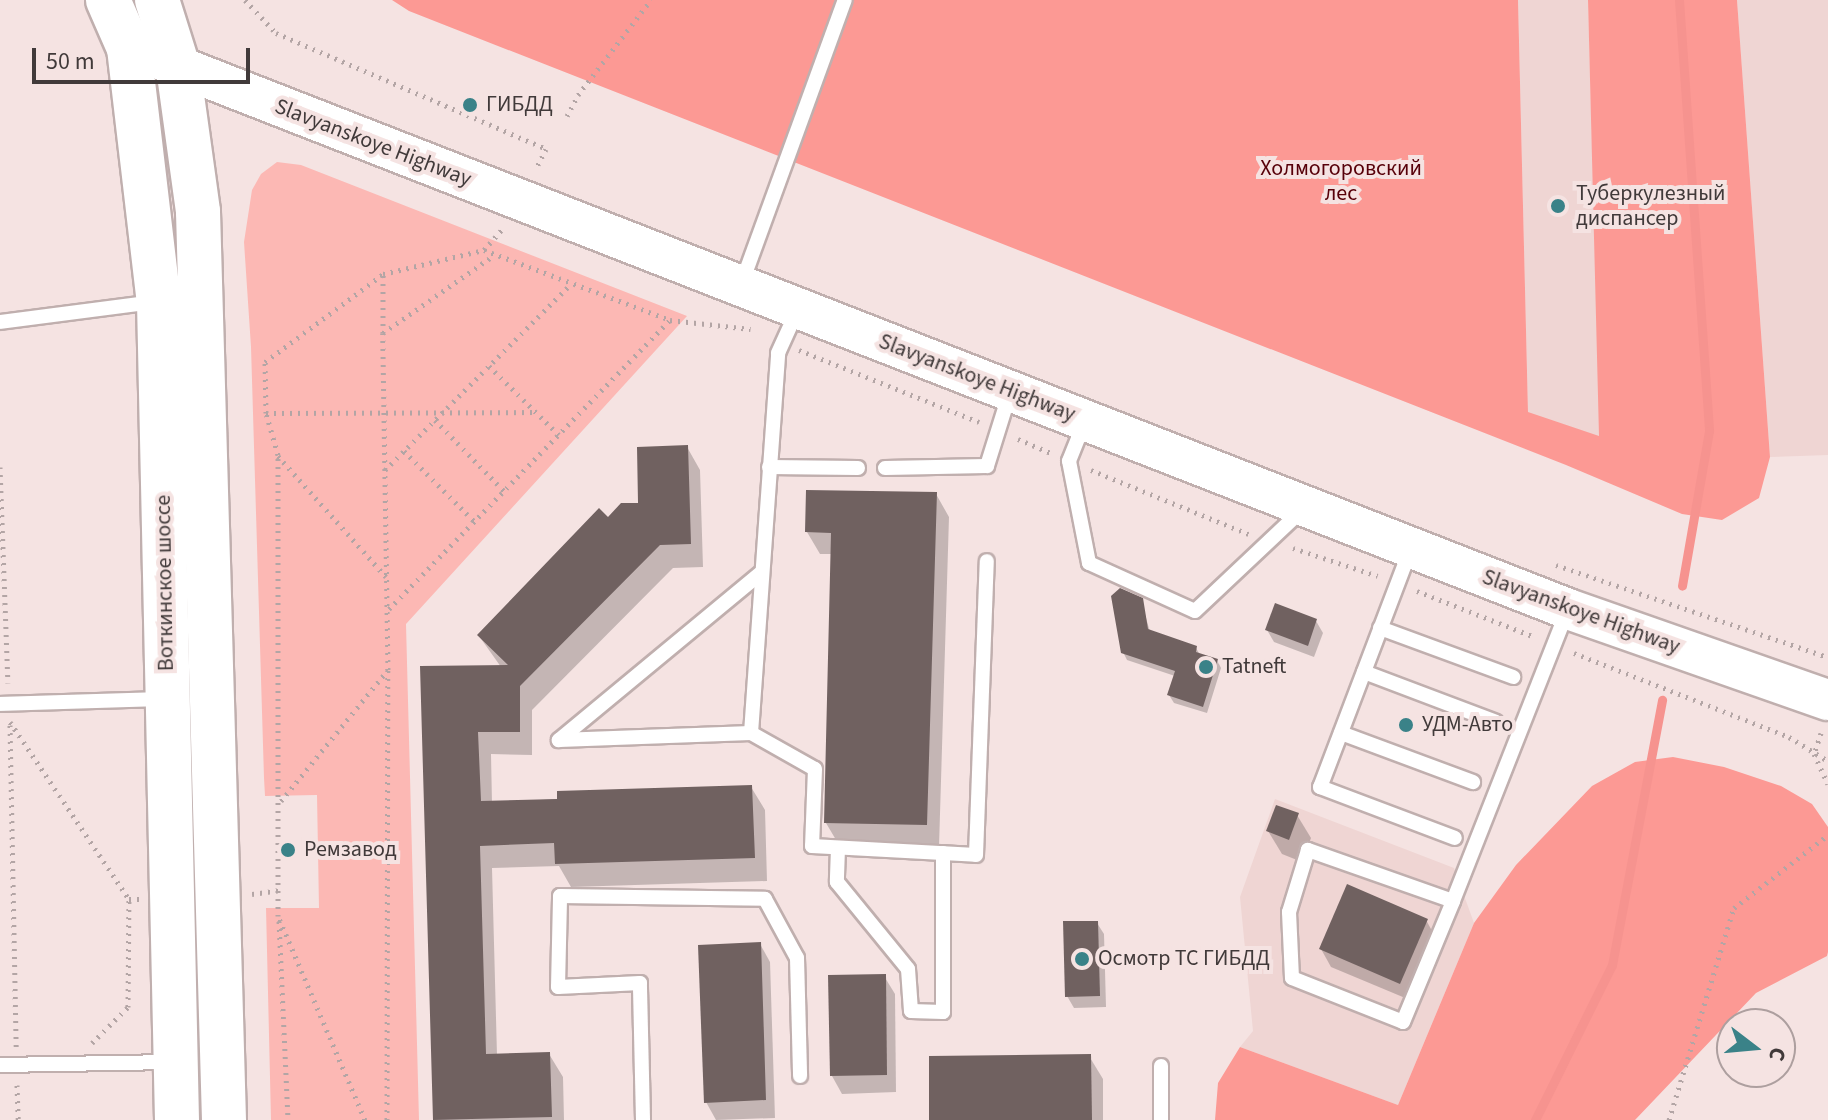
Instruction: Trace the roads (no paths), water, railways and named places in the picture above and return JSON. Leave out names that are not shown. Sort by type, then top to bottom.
[{"type":"main road","name":"Воткинское шоссе","points":[[108,0],[129,48],[159,302],[177,1120]]},
{"type":"main road","name":"Воткинское шоссе","points":[[157,0],[178,67],[198,212],[224,1120]]},
{"type":"main road","name":"Slavyanskoye Highway","points":[[129,48],[740,286],[789,325],[1010,391],[1306,507],[1404,566],[1561,627],[1828,700]]},
{"type":"lane","points":[[740,286],[845,0]]},
{"type":"lane","points":[[0,322],[159,302]]},
{"type":"lane","points":[[751,733],[769,467],[789,325]]},
{"type":"lane","points":[[885,468],[987,466],[1010,391]]},
{"type":"lane","points":[[1085,420],[1069,461],[1089,563],[1195,611],[1306,507]]},
{"type":"lane","points":[[769,467],[858,468]]},
{"type":"lane","points":[[762,572],[559,740],[751,733],[815,769],[812,846],[976,855],[987,561]]},
{"type":"lane","points":[[1404,566],[1320,787],[1455,838]]},
{"type":"lane","points":[[1453,901],[1308,850],[1289,912],[1292,978],[1403,1022],[1453,901],[1561,627]]},
{"type":"lane","points":[[1380,628],[1513,677]]},
{"type":"lane","points":[[1364,672],[1496,722]]},
{"type":"lane","points":[[4,703],[167,699]]},
{"type":"lane","points":[[1341,733],[1473,782]]},
{"type":"lane","points":[[838,848],[837,882],[908,969],[911,1011],[943,1012],[943,853]]},
{"type":"lane","points":[[643,1120],[640,983],[558,987],[560,896],[765,899],[797,958],[800,1076]]},
{"type":"lane","points":[[0,1065],[176,1062]]},
{"type":"lane","points":[[1161,1066],[1161,1120]]},
{"type":"waterway","points":[[1679,0],[1709,431],[1682,586]]},
{"type":"waterway","points":[[1535,1120],[1612,965],[1662,700]]},
{"type":"place","name":"ГИБДД","points":[[470,105]]},
{"type":"place","name":"Туберкулезный диспансер","points":[[1558,206]]},
{"type":"place","name":"Tatneft","points":[[1206,667]]},
{"type":"place","name":"УДМ-Авто","points":[[1406,725]]},
{"type":"place","name":"Ремзавод","points":[[288,850]]},
{"type":"place","name":"Осмотр ТС ГИБДД","points":[[1082,959]]},
{"type":"park label","name":"Холмогоровский лес","points":[[1341,180]]}]
